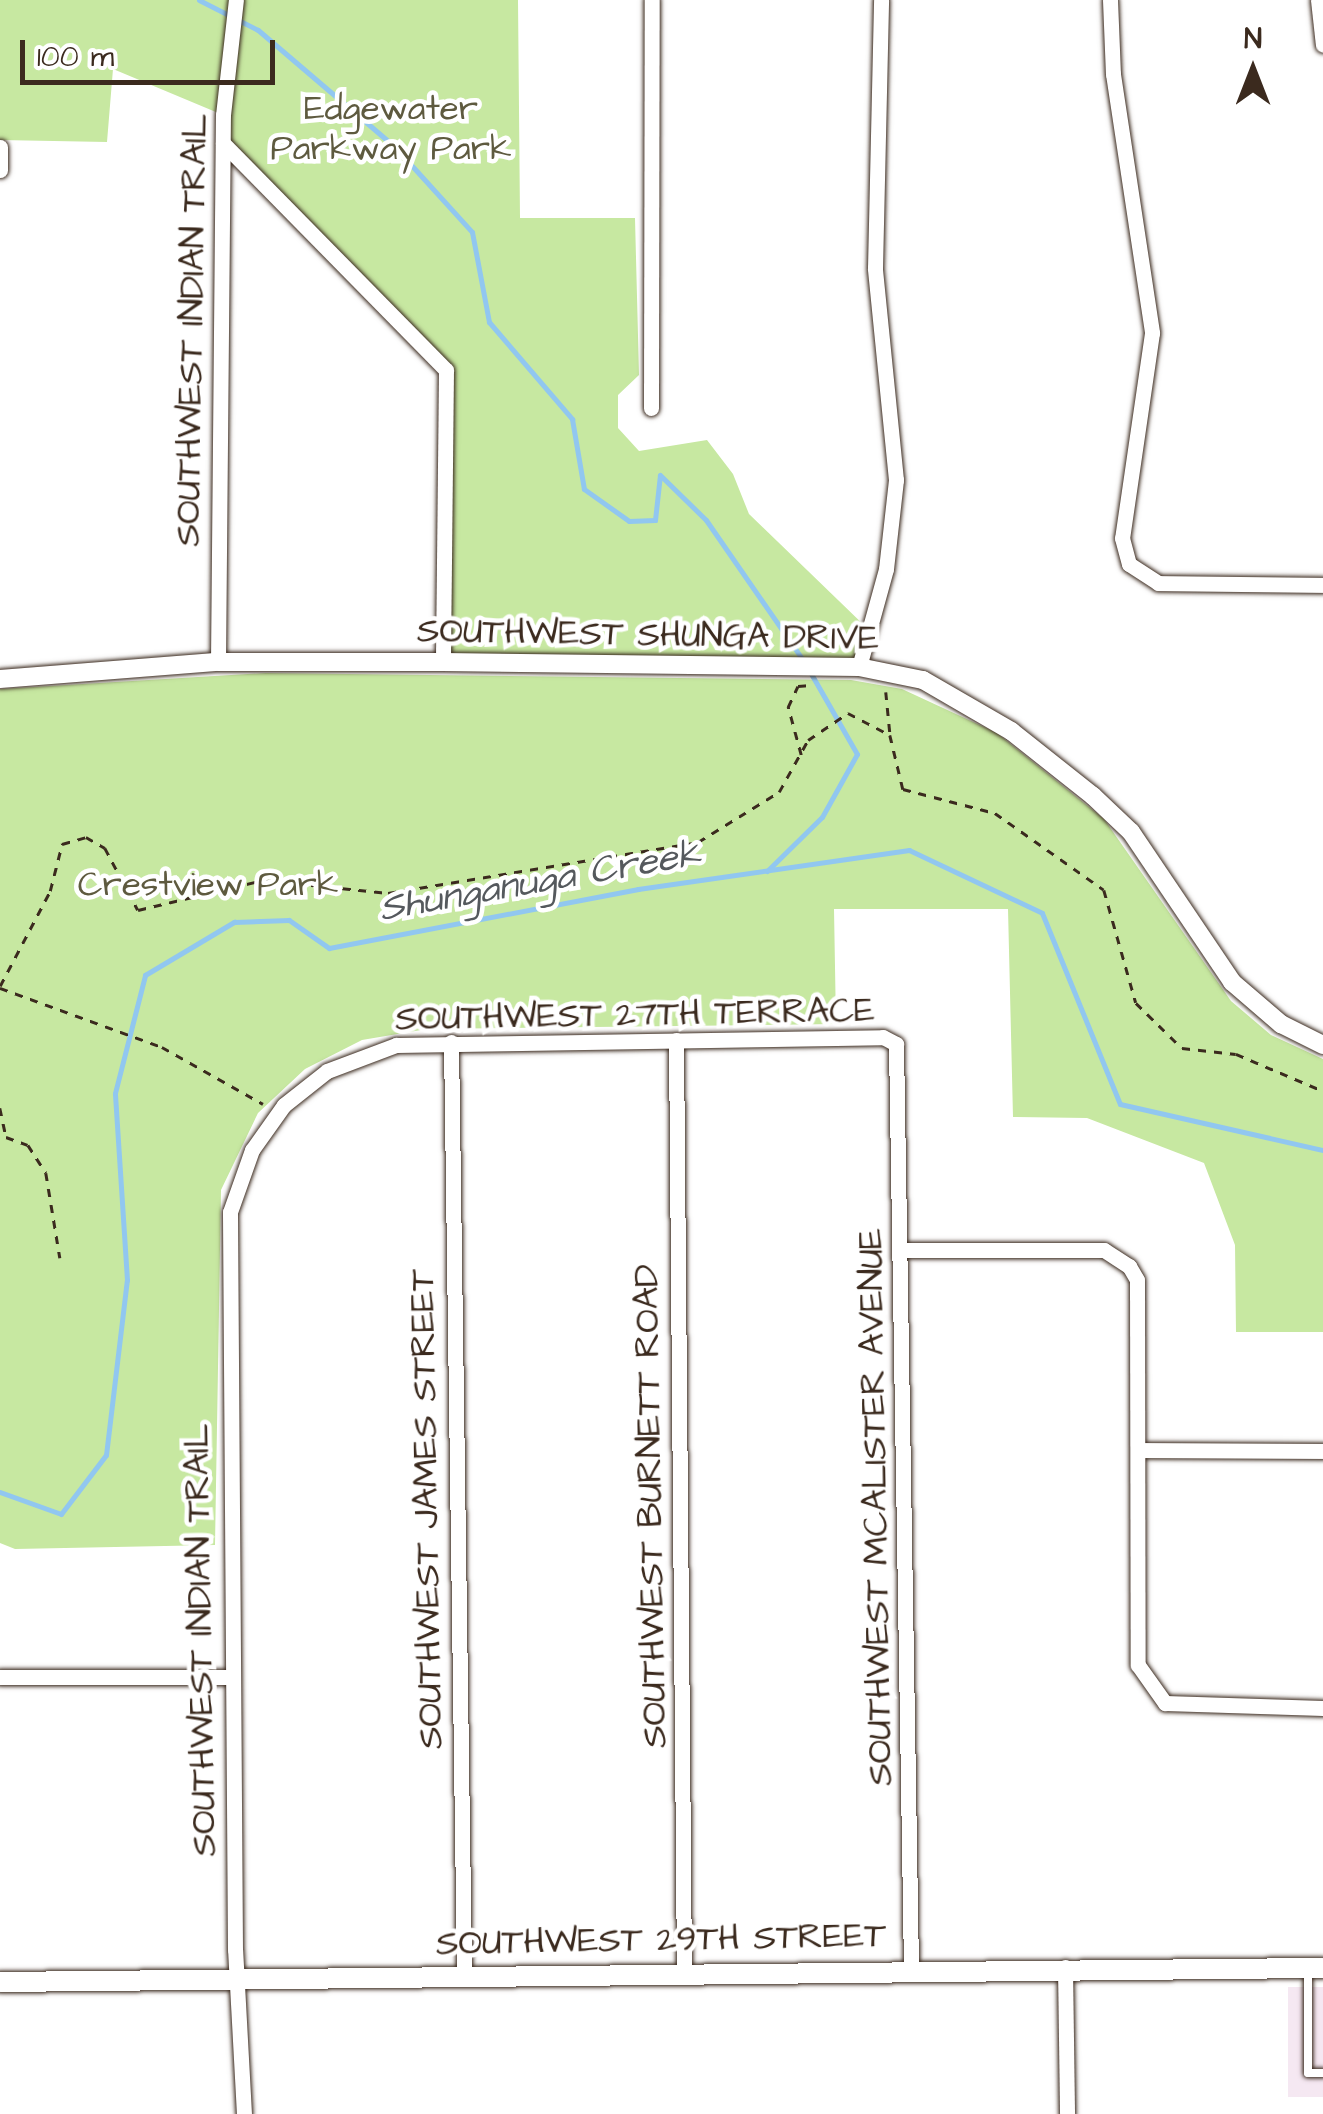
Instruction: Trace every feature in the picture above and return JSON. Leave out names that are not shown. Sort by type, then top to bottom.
[{"type":"main road","name":"SOUTHWEST 29TH STREET","points":[[0,1982],[1065,1967],[1315,1968]]},
{"type":"street","name":"SOUTHWEST INDIAN TRAIL","points":[[218,662],[223,143],[236,0]]},
{"type":"street","points":[[651,408],[652,0]]},
{"type":"street","points":[[859,667],[886,568],[896,480],[875,268],[882,0]]},
{"type":"street","points":[[1110,0],[1113,74],[1152,333],[1122,538],[1130,564],[1158,584],[1323,584]]},
{"type":"street","points":[[1318,0],[1323,44]]},
{"type":"street","points":[[223,143],[446,370],[443,662]]},
{"type":"street","points":[[0,147],[0,170]]},
{"type":"street","name":"SOUTHWEST SHUNGA DRIVE","points":[[0,679],[218,662],[443,662],[859,667],[938,686],[1053,762],[1130,832],[1232,982],[1281,1024],[1323,1045]]},
{"type":"street","name":"SOUTHWEST 27TH TERRACE","points":[[244,1166],[276,1114],[312,1081],[360,1055],[451,1042],[883,1037],[896,1044]]},
{"type":"street","name":"SOUTHWEST BURNETT ROAD","points":[[676,1040],[684,1972]]},
{"type":"street","name":"SOUTHWEST JAMES STREET","points":[[451,1042],[464,1975]]},
{"type":"street","name":"SOUTHWEST MCALISTER AVENUE","points":[[896,1044],[903,1250],[911,1969]]},
{"type":"street","name":"SOUTHWEST INDIAN TRAIL","points":[[244,1166],[228,1234],[232,1677],[244,2114]]},
{"type":"street","points":[[903,1250],[1104,1250],[1130,1266],[1137,1280],[1138,1665],[1152,1695],[1180,1707],[1323,1708]]},
{"type":"street","points":[[1139,1450],[1323,1451]]},
{"type":"street","points":[[0,1677],[232,1677]]},
{"type":"street","points":[[1065,1967],[1066,2114]]},
{"type":"lane","points":[[1315,1968],[1308,2073],[1323,2073]]},
{"type":"path","points":[[801,756],[788,707],[798,686],[826,684]]},
{"type":"path","points":[[871,685],[885,689],[890,735],[903,790],[995,813],[1104,890],[1136,1003],[1182,1048],[1236,1054],[1323,1092]]},
{"type":"path","points":[[276,1114],[240,1085],[162,1047],[0,987],[50,891],[62,844],[86,836],[105,848],[138,910],[263,880],[388,894],[698,842],[779,792],[830,719],[848,714],[872,719],[890,735]]},
{"type":"path","points":[[0,1108],[6,1137],[38,1156],[60,1258]]},
{"type":"path","points":[[0,1142],[6,1137]]},
{"type":"shaded area","points":[[1288,1987],[1323,1987],[1323,2097],[1288,2097]]},
{"type":"green space","name":"Edgewater Parkway Park","points":[[0,0],[518,0],[520,218],[635,218],[639,375],[618,395],[618,428],[639,451],[707,440],[733,474],[749,514],[869,630],[859,667],[443,662],[445,370],[223,143],[223,115],[113,69],[107,142],[0,140]]},
{"type":"green space","name":"Crestview Park","points":[[266,673],[851,680],[902,689],[997,733],[1104,819],[1231,1001],[1271,1035],[1323,1059],[1323,1332],[1236,1332],[1235,1245],[1204,1163],[1087,1118],[1013,1117],[1008,909],[834,909],[836,1024],[427,1029],[362,1040],[305,1069],[258,1113],[221,1190],[215,1545],[15,1549],[0,1543],[0,689]]},
{"type":"waterway","points":[[199,0],[258,30],[394,146],[472,232],[489,322],[572,419],[584,489],[629,521],[655,520],[660,475],[706,520],[805,663]]},
{"type":"waterway","points":[[767,871],[822,817],[857,754],[810,672]]},
{"type":"waterway","name":"Shunganuga Creek","points":[[0,1492],[61,1514],[106,1455],[127,1280],[115,1093],[145,975],[234,922],[289,920],[329,948],[638,889],[909,850],[1042,913],[1120,1104],[1323,1150]]}]
